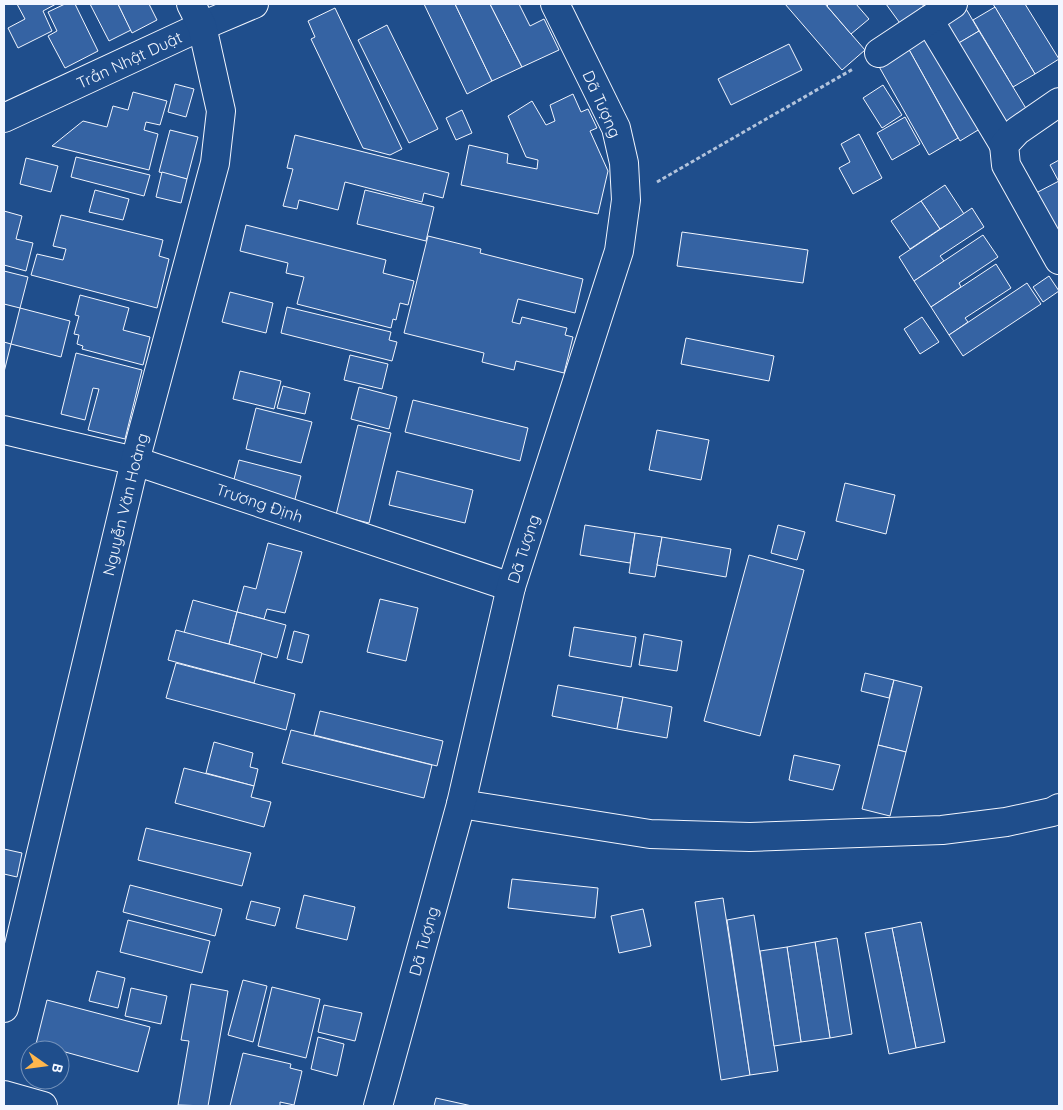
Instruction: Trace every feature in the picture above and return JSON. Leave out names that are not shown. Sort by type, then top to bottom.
[{"type":"street","name":"Trần Nhật Duật","points":[[4,118],[197,15],[254,4]]},
{"type":"street","name":"Dã Tượng","points":[[378,1106],[461,804],[511,587],[620,251],[626,200],[624,163],[616,128],[556,4]]},
{"type":"street","points":[[879,53],[953,4]]},
{"type":"street","name":"Nguyễn Văn Hoàng","points":[[4,1008],[135,461],[215,163],[221,112],[197,15]]},
{"type":"street","points":[[928,20],[1004,145],[1006,165],[1059,260]]},
{"type":"street","points":[[1004,145],[1017,131],[1059,102]]},
{"type":"street","name":"Trương Định","points":[[4,430],[135,461],[511,587]]},
{"type":"street","points":[[461,804],[650,834],[750,837],[942,830],[1006,822],[1057,812]]},
{"type":"street","points":[[4,1095],[43,1106]]},
{"type":"path","points":[[626,200],[879,53]]},
{"type":"building","points":[[17,4],[56,4],[43,11],[52,31],[18,48],[8,28],[25,19]]},
{"type":"building","points":[[65,4],[75,4],[98,51],[65,68],[48,36],[57,31],[48,12]]},
{"type":"building","points":[[90,4],[118,4],[131,30],[109,41]]},
{"type":"building","points":[[118,4],[149,4],[157,20],[132,33]]},
{"type":"building","points":[[424,4],[455,4],[492,81],[467,94]]},
{"type":"building","points":[[455,4],[490,4],[522,67],[492,81]]},
{"type":"building","points":[[490,4],[519,4],[530,26],[544,19],[559,50],[522,67]]},
{"type":"building","points":[[785,4],[825,4],[865,50],[842,70]]},
{"type":"building","points":[[829,4],[856,4],[869,19],[851,34],[827,6]]},
{"type":"building","points":[[886,4],[922,4],[925,8],[902,26]]},
{"type":"building","points":[[993,4],[1025,4],[1059,59],[1035,74]]},
{"type":"building","points":[[965,7],[979,31],[952,47],[939,23]]},
{"type":"building","points":[[995,7],[1035,74],[1013,87],[973,20]]},
{"type":"building","points":[[335,8],[402,149],[390,155],[363,148],[311,39],[315,37],[308,21]]},
{"type":"building","points":[[387,25],[438,129],[409,143],[358,40]]},
{"type":"building","points":[[979,31],[1033,120],[1006,136],[952,47]]},
{"type":"building","points":[[929,34],[983,127],[960,141],[907,46]]},
{"type":"building","points":[[789,44],[802,70],[731,105],[718,79]]},
{"type":"building","points":[[907,46],[958,138],[929,155],[877,63]]},
{"type":"building","points":[[175,84],[194,89],[186,117],[168,112]]},
{"type":"building","points":[[883,85],[902,115],[882,128],[863,98]]},
{"type":"building","points":[[133,92],[167,101],[160,125],[146,122],[144,130],[158,134],[149,170],[52,146],[83,121],[107,127],[113,106],[128,110]]},
{"type":"building","points":[[573,94],[581,112],[588,109],[597,128],[590,131],[608,171],[598,214],[461,185],[469,145],[508,154],[507,163],[537,169],[538,160],[526,157],[508,116],[532,101],[546,125],[555,121],[550,105]]},
{"type":"building","points":[[462,110],[472,133],[456,140],[446,118]]},
{"type":"building","points":[[905,117],[920,144],[892,160],[877,133]]},
{"type":"building","points":[[170,130],[198,137],[187,179],[159,172]]},
{"type":"building","points":[[859,134],[882,178],[853,194],[839,168],[850,162],[841,144]]},
{"type":"building","points":[[295,135],[449,173],[443,198],[424,193],[422,202],[345,182],[338,210],[299,200],[297,209],[283,206],[293,169],[287,168]]},
{"type":"building","points":[[76,157],[150,175],[144,196],[71,177]]},
{"type":"building","points":[[26,158],[58,166],[51,192],[20,184]]},
{"type":"building","points":[[1059,160],[1059,182],[1050,165]]},
{"type":"building","points":[[162,172],[187,179],[181,203],[156,197]]},
{"type":"building","points":[[1059,181],[1059,235],[1036,193]]},
{"type":"building","points":[[945,185],[964,214],[940,229],[921,201]]},
{"type":"building","points":[[95,190],[129,199],[123,220],[89,212]]},
{"type":"building","points":[[365,190],[434,207],[426,241],[357,224]]},
{"type":"building","points":[[921,201],[940,229],[910,249],[891,221]]},
{"type":"building","points":[[972,208],[984,227],[940,256],[944,261],[914,281],[899,257]]},
{"type":"building","points":[[4,211],[22,216],[16,239],[33,243],[26,271],[4,265]]},
{"type":"building","points":[[61,215],[163,240],[159,256],[169,259],[157,308],[31,275],[37,254],[63,260],[66,249],[53,246]]},
{"type":"building","points":[[246,225],[386,260],[383,273],[414,281],[408,305],[400,303],[396,320],[393,319],[391,328],[297,304],[304,277],[286,273],[288,263],[240,251]]},
{"type":"building","points":[[682,232],[808,250],[803,283],[677,266]]},
{"type":"building","points":[[983,235],[998,257],[959,283],[961,287],[931,307],[914,281]]},
{"type":"building","points":[[428,236],[481,249],[480,253],[583,279],[575,313],[518,299],[512,322],[520,324],[522,317],[567,328],[565,335],[573,337],[564,373],[516,361],[514,370],[482,362],[484,353],[404,333]]},
{"type":"building","points":[[996,264],[1011,288],[965,318],[968,322],[949,335],[931,307]]},
{"type":"building","points":[[4,271],[28,277],[20,308],[4,304]]},
{"type":"building","points":[[1049,276],[1059,291],[1043,302],[1033,287]]},
{"type":"building","points":[[1027,283],[1041,304],[963,356],[949,335]]},
{"type":"building","points":[[230,292],[273,303],[266,333],[222,322]]},
{"type":"building","points":[[80,295],[129,308],[123,330],[150,337],[143,365],[82,349],[83,346],[77,344],[79,335],[74,334],[79,316],[75,315]]},
{"type":"building","points":[[287,307],[391,332],[389,340],[397,342],[392,361],[281,333]]},
{"type":"building","points":[[20,308],[70,321],[61,357],[11,344]]},
{"type":"building","points":[[922,317],[939,342],[920,354],[904,329]]},
{"type":"building","points":[[686,338],[774,356],[769,381],[681,364]]},
{"type":"building","points":[[4,342],[11,344],[4,372]]},
{"type":"building","points":[[76,353],[142,370],[125,439],[88,430],[99,389],[93,388],[85,420],[61,414]]},
{"type":"building","points":[[350,355],[388,364],[382,389],[344,380]]},
{"type":"building","points":[[240,371],[281,381],[274,409],[233,399]]},
{"type":"building","points":[[283,386],[310,393],[305,414],[277,408]]},
{"type":"building","points":[[359,387],[397,397],[389,429],[351,419]]},
{"type":"building","points":[[413,400],[528,428],[520,461],[405,432]]},
{"type":"building","points":[[256,408],[312,422],[301,463],[246,449]]},
{"type":"building","points":[[358,425],[391,433],[369,523],[336,515]]},
{"type":"building","points":[[657,430],[709,440],[701,480],[649,470]]},
{"type":"building","points":[[239,460],[301,476],[294,503],[232,487]]},
{"type":"building","points":[[397,471],[473,490],[465,523],[389,505]]},
{"type":"building","points":[[845,483],[895,495],[886,534],[836,521]]},
{"type":"building","points":[[585,525],[635,533],[630,563],[580,555]]},
{"type":"building","points":[[778,525],[805,532],[797,560],[771,553]]},
{"type":"building","points":[[635,533],[662,537],[655,577],[629,573]]},
{"type":"building","points":[[662,537],[731,549],[726,577],[657,565]]},
{"type":"building","points":[[268,543],[302,552],[285,613],[267,609],[264,619],[237,612],[244,586],[256,589]]},
{"type":"building","points":[[749,555],[804,570],[760,736],[704,721]]},
{"type":"building","points":[[380,599],[418,608],[406,661],[367,652]]},
{"type":"building","points":[[193,600],[237,612],[229,644],[184,633]]},
{"type":"building","points":[[237,612],[286,625],[277,658],[229,644]]},
{"type":"building","points":[[574,627],[636,637],[631,667],[569,656]]},
{"type":"building","points":[[176,630],[262,653],[254,683],[168,660]]},
{"type":"building","points":[[294,631],[309,635],[302,663],[287,659]]},
{"type":"building","points":[[644,634],[682,641],[677,671],[639,665]]},
{"type":"building","points":[[176,663],[295,694],[286,730],[166,698]]},
{"type":"building","points":[[865,673],[894,680],[889,698],[861,691]]},
{"type":"building","points":[[894,680],[922,687],[906,752],[878,745]]},
{"type":"building","points":[[558,685],[623,697],[617,729],[552,716]]},
{"type":"building","points":[[623,697],[672,707],[667,738],[617,729]]},
{"type":"building","points":[[320,711],[443,741],[437,766],[314,735]]},
{"type":"building","points":[[291,730],[432,765],[424,798],[282,763]]},
{"type":"building","points":[[214,742],[253,753],[250,767],[258,769],[254,786],[206,773]]},
{"type":"building","points":[[878,745],[906,752],[890,816],[862,809]]},
{"type":"building","points":[[794,755],[840,765],[833,790],[789,780]]},
{"type":"building","points":[[184,768],[254,786],[251,797],[271,802],[264,827],[175,803]]},
{"type":"building","points":[[146,828],[251,853],[242,886],[138,860]]},
{"type":"building","points":[[4,849],[22,853],[17,877],[4,874]]},
{"type":"building","points":[[512,879],[598,888],[595,918],[508,908]]},
{"type":"building","points":[[130,885],[222,909],[215,936],[123,912]]},
{"type":"building","points":[[304,895],[355,907],[347,940],[296,928]]},
{"type":"building","points":[[723,898],[750,1075],[721,1080],[695,902]]},
{"type":"building","points":[[251,901],[280,908],[275,926],[246,919]]},
{"type":"building","points":[[643,909],[651,946],[619,953],[611,916]]},
{"type":"building","points":[[754,915],[778,1071],[750,1075],[727,920]]},
{"type":"building","points":[[128,920],[210,941],[202,973],[120,952]]},
{"type":"building","points":[[921,922],[945,1042],[916,1048],[892,928]]},
{"type":"building","points":[[892,928],[916,1048],[889,1054],[865,933]]},
{"type":"building","points":[[837,938],[852,1034],[830,1038],[815,942]]},
{"type":"building","points":[[815,942],[830,1038],[801,1042],[787,947]]},
{"type":"building","points":[[787,947],[801,1042],[774,1046],[760,951]]},
{"type":"building","points":[[97,971],[125,978],[118,1008],[89,1001]]},
{"type":"building","points":[[243,980],[267,986],[253,1042],[228,1035]]},
{"type":"building","points":[[191,984],[228,991],[208,1106],[178,1105],[189,1041],[181,1040]]},
{"type":"building","points":[[272,987],[320,999],[306,1058],[258,1046]]},
{"type":"building","points":[[131,988],[167,996],[161,1024],[125,1016]]},
{"type":"building","points":[[47,1000],[150,1027],[138,1072],[70,1053],[70,1040],[37,1040]]},
{"type":"building","points":[[324,1005],[362,1013],[355,1041],[318,1032]]},
{"type":"building","points":[[318,1037],[344,1044],[337,1076],[311,1069]]},
{"type":"building","points":[[243,1053],[291,1064],[290,1068],[302,1071],[294,1105],[280,1102],[280,1106],[230,1106]]},
{"type":"building","points":[[436,1098],[472,1106],[434,1106]]}]
